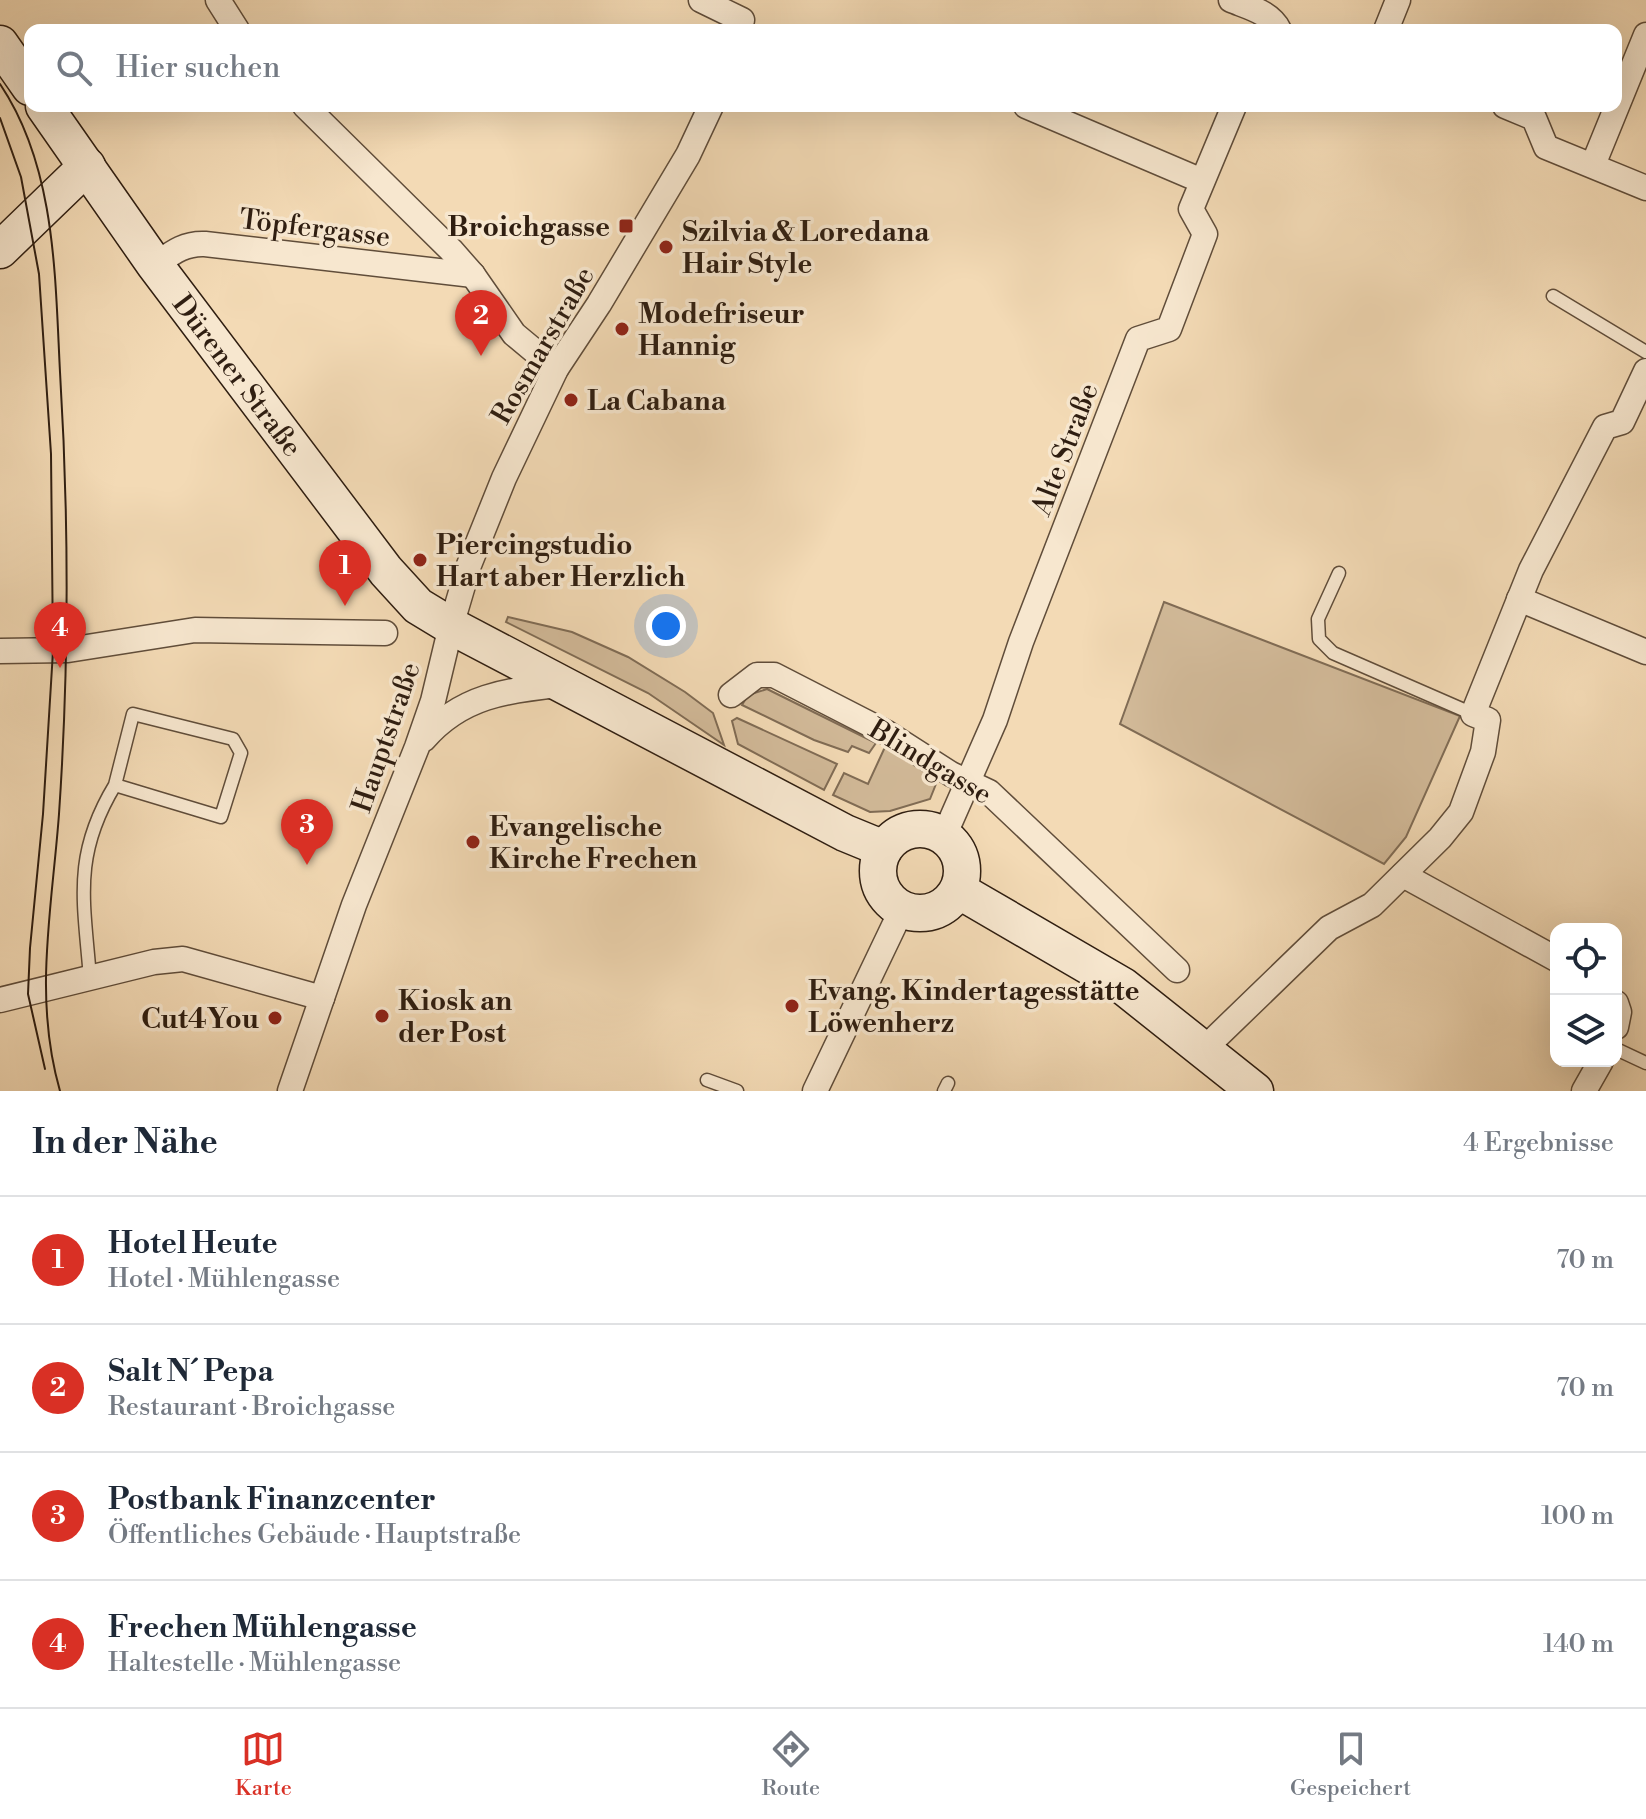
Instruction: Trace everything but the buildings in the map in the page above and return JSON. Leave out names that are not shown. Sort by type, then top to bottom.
[{"type":"main road","points":[[0,44],[24,78]]},
{"type":"main road","name":"Dürener Straße","points":[[48,112],[155,265],[386,571],[418,606],[451,626]]},
{"type":"main road","points":[[0,250],[87,166]]},
{"type":"main road","points":[[451,626],[845,833],[884,849]]},
{"type":"main road","points":[[918,829],[931,830],[944,836],[953,844],[962,866],[958,890],[952,899],[934,911],[912,913],[890,902],[878,877],[878,862],[892,839],[918,829]]},
{"type":"main road","points":[[958,890],[1123,986],[1255,1091]]},
{"type":"street","points":[[218,0],[233,24]]},
{"type":"street","points":[[701,0],[743,17]]},
{"type":"street","points":[[1231,0],[1262,13],[1276,24]]},
{"type":"street","points":[[1388,24],[1398,0]]},
{"type":"street","points":[[1622,94],[1646,35]]},
{"type":"street","points":[[311,112],[424,222],[473,275],[514,334],[556,369]]},
{"type":"street","name":"Rosmarstraße","points":[[451,626],[469,565],[504,478],[556,369],[599,304],[688,155],[708,112]]},
{"type":"street","points":[[1040,112],[1202,181]]},
{"type":"street","name":"Alte Straße","points":[[944,836],[969,783],[1138,339],[1169,329],[1205,234],[1191,209],[1231,112]]},
{"type":"street","points":[[1520,112],[1534,118],[1546,147],[1646,188]]},
{"type":"street","points":[[1593,165],[1615,112]]},
{"type":"street","name":"Töpfergasse","points":[[155,265],[191,243],[473,275]]},
{"type":"street","points":[[1204,1049],[1329,928],[1372,905],[1440,838],[1461,812],[1483,752],[1488,720],[1473,714],[1531,570],[1605,427],[1622,422],[1646,371]]},
{"type":"street","points":[[1519,599],[1646,652]]},
{"type":"street","name":"Hauptstraße","points":[[290,1091],[354,905],[417,747],[451,626]]},
{"type":"street","points":[[0,651],[68,650],[195,630],[385,633]]},
{"type":"street","name":"Blindgasse","points":[[731,695],[757,675],[774,675],[887,733],[989,792],[1177,970]]},
{"type":"street","points":[[417,747],[440,721],[476,700],[529,688],[562,685]]},
{"type":"street","points":[[1403,875],[1550,956]]},
{"type":"street","points":[[815,1091],[902,909]]},
{"type":"street","points":[[0,1000],[154,962],[183,959],[322,998]]},
{"type":"street","points":[[1584,1091],[1598,1067]]},
{"type":"lane","points":[[1553,296],[1646,352]]},
{"type":"lane","points":[[1339,573],[1318,619],[1319,639],[1333,653],[1473,714]]},
{"type":"lane","points":[[90,978],[83,879],[89,840],[98,813],[115,785],[133,714],[233,739],[241,753],[221,817],[115,785]]},
{"type":"lane","points":[[1622,1052],[1646,1063]]},
{"type":"lane","points":[[707,1080],[737,1091]]},
{"type":"shaded area","points":[[1164,602],[1460,716],[1406,837],[1384,864],[1120,724]]},
{"type":"shaded area","points":[[508,617],[572,632],[628,657],[713,713],[724,745],[648,693],[506,622]]},
{"type":"shaded area","points":[[767,689],[876,743],[869,753],[852,746],[848,752],[814,740],[742,705],[748,695]]},
{"type":"shaded area","points":[[737,718],[837,764],[824,790],[738,744],[732,721]]},
{"type":"shaded area","points":[[885,747],[938,779],[930,799],[890,811],[870,812],[833,795],[844,773],[868,784]]},
{"type":"tram line","points":[[0,84],[18,116],[32,151],[42,186],[54,261],[67,593],[62,759],[46,987],[47,1021],[60,1091]]},
{"type":"tram line","points":[[0,118],[21,177],[39,274],[51,454],[53,651],[28,994],[45,1069]]},
{"type":"place","name":"Broichgasse","points":[[626,226]]},
{"type":"place","name":"Szilvia & Loredana Hair Style","points":[[666,247]]},
{"type":"place","name":"Modefriseur Hannig","points":[[622,329]]},
{"type":"place","name":"Salt N´ Pepa","points":[[481,356]]},
{"type":"place","name":"La Cabana","points":[[571,400]]},
{"type":"place","name":"Piercingstudio Hart aber Herzlich","points":[[420,560]]},
{"type":"place","name":"Hotel Heute","points":[[345,606]]},
{"type":"place","name":"Frechen Mühlengasse","points":[[60,668]]},
{"type":"place","name":"Evangelische Kirche Frechen","points":[[473,842]]},
{"type":"place","name":"Postbank Finanzcenter","points":[[307,865]]},
{"type":"place","name":"Evang. Kindertagesstätte Löwenherz","points":[[792,1006]]},
{"type":"place","name":"Kiosk an der Post","points":[[382,1016]]},
{"type":"place","name":"Cut4You","points":[[275,1018]]}]
